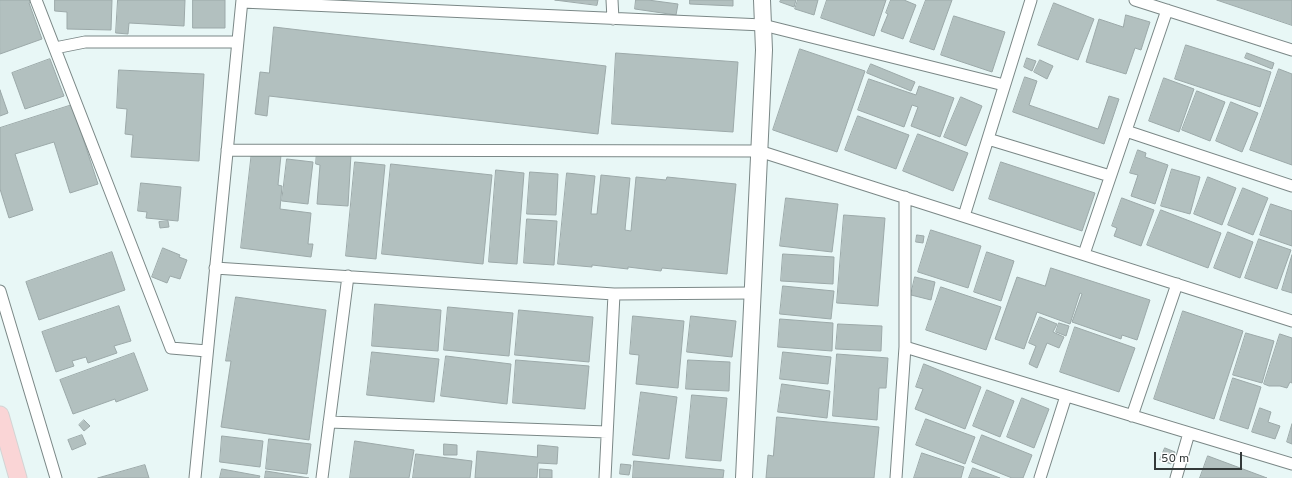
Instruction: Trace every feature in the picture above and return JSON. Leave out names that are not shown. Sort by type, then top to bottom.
[{"type":"main road","points":[[0,415],[18,478]]},
{"type":"street","points":[[36,0],[171,348],[207,352]]},
{"type":"street","points":[[612,0],[613,19]]},
{"type":"street","points":[[744,478],[764,50],[762,0]]},
{"type":"street","points":[[964,216],[1031,0]]},
{"type":"street","points":[[1135,0],[1292,50]]},
{"type":"street","points":[[195,478],[242,1],[763,26],[1004,85]]},
{"type":"street","points":[[1084,254],[1167,10]]},
{"type":"street","points":[[55,48],[85,42],[238,42]]},
{"type":"street","points":[[1126,131],[1292,186]]},
{"type":"street","points":[[988,139],[1110,176]]},
{"type":"street","points":[[227,150],[759,151],[1292,321]]},
{"type":"street","points":[[896,478],[905,347],[905,197]]},
{"type":"street","points":[[215,268],[614,294],[752,293]]},
{"type":"street","points":[[322,478],[348,276]]},
{"type":"street","points":[[1132,416],[1177,284]]},
{"type":"street","points":[[0,291],[56,478]]},
{"type":"street","points":[[605,478],[614,294]]},
{"type":"street","points":[[905,347],[1292,464]]},
{"type":"street","points":[[1040,478],[1066,396]]},
{"type":"street","points":[[329,422],[608,432]]},
{"type":"street","points":[[1176,478],[1189,433]]},
{"type":"building","points":[[0,0],[34,0],[29,3],[42,39],[0,54]]},
{"type":"building","points":[[55,0],[112,0],[111,30],[67,29],[67,12],[55,11]]},
{"type":"building","points":[[118,0],[185,0],[184,26],[129,23],[128,34],[116,33]]},
{"type":"building","points":[[193,0],[225,0],[225,28],[193,28]]},
{"type":"building","points":[[555,0],[598,0],[597,5]]},
{"type":"building","points":[[636,0],[678,4],[676,15],[635,9]]},
{"type":"building","points":[[690,0],[733,0],[733,6],[690,4]]},
{"type":"building","points":[[781,0],[796,0],[794,7],[780,2]]},
{"type":"building","points":[[798,0],[818,0],[814,15],[795,9]]},
{"type":"building","points":[[827,0],[886,0],[874,36],[821,18]]},
{"type":"building","points":[[891,0],[904,0],[916,5],[903,39],[881,31],[888,14],[886,13]]},
{"type":"building","points":[[926,0],[952,0],[934,50],[910,42]]},
{"type":"building","points":[[1217,0],[1292,0],[1292,25]]},
{"type":"building","points":[[1054,3],[1094,19],[1078,60],[1038,45]]},
{"type":"building","points":[[1126,15],[1150,22],[1141,50],[1135,48],[1126,74],[1086,62],[1099,19],[1123,27]]},
{"type":"building","points":[[954,16],[1005,32],[992,72],[941,55]]},
{"type":"building","points":[[274,27],[606,66],[598,134],[269,96],[267,116],[255,114],[260,72],[269,73]]},
{"type":"building","points":[[1186,45],[1271,72],[1260,107],[1175,79]]},
{"type":"building","points":[[800,49],[865,71],[837,152],[773,130]]},
{"type":"building","points":[[616,53],[738,62],[733,132],[612,124]]},
{"type":"building","points":[[1247,53],[1274,63],[1272,69],[1245,58]]},
{"type":"building","points":[[1027,58],[1036,61],[1032,71],[1024,67]]},
{"type":"building","points":[[50,59],[64,96],[25,109],[12,73]]},
{"type":"building","points":[[1040,60],[1053,66],[1047,79],[1034,72]]},
{"type":"building","points":[[871,64],[915,82],[911,91],[867,73]]},
{"type":"building","points":[[1279,69],[1292,74],[1292,165],[1250,150]]},
{"type":"building","points":[[119,70],[204,74],[199,161],[131,157],[133,135],[125,134],[127,109],[117,108]]},
{"type":"building","points":[[1025,77],[1037,81],[1029,105],[1098,129],[1109,96],[1119,99],[1104,144],[1013,112]]},
{"type":"building","points":[[1164,78],[1194,89],[1179,132],[1149,121]]},
{"type":"building","points":[[869,79],[916,95],[919,86],[954,98],[940,137],[911,126],[918,107],[912,105],[904,127],[858,110]]},
{"type":"building","points":[[0,90],[8,113],[0,116]]},
{"type":"building","points":[[1197,91],[1225,102],[1210,141],[1182,130]]},
{"type":"building","points":[[961,97],[982,106],[966,146],[944,137]]},
{"type":"building","points":[[1231,102],[1258,113],[1242,152],[1216,141]]},
{"type":"building","points":[[72,105],[98,184],[70,193],[54,142],[15,154],[33,210],[9,218],[0,189],[0,128]]},
{"type":"building","points":[[858,116],[909,135],[896,169],[845,150]]},
{"type":"building","points":[[918,134],[968,153],[953,191],[903,171]]},
{"type":"building","points":[[1138,150],[1146,153],[1145,157],[1168,165],[1155,204],[1131,196],[1138,175],[1130,173]]},
{"type":"building","points":[[252,151],[281,155],[278,185],[282,186],[280,209],[311,213],[308,244],[313,244],[311,257],[241,248]]},
{"type":"building","points":[[317,151],[351,154],[348,206],[317,204],[320,165],[316,164]]},
{"type":"building","points":[[287,159],[313,162],[308,204],[282,201]]},
{"type":"building","points":[[355,162],[385,165],[376,259],[346,256]]},
{"type":"building","points":[[1001,162],[1095,193],[1082,231],[989,199]]},
{"type":"building","points":[[391,164],[492,175],[483,264],[382,254]]},
{"type":"building","points":[[1172,169],[1200,177],[1190,214],[1161,206]]},
{"type":"building","points":[[496,170],[524,173],[517,264],[489,262]]},
{"type":"building","points":[[530,172],[558,174],[556,215],[527,214]]},
{"type":"building","points":[[567,173],[595,176],[591,214],[597,214],[601,175],[630,178],[625,230],[631,231],[636,177],[666,180],[667,177],[736,184],[727,274],[662,268],[661,271],[628,267],[628,269],[592,265],[592,267],[558,264]]},
{"type":"building","points":[[1208,177],[1236,188],[1222,225],[1194,214]]},
{"type":"building","points":[[141,183],[181,187],[178,221],[146,218],[147,212],[138,211]]},
{"type":"building","points":[[1243,188],[1268,198],[1253,235],[1228,225]]},
{"type":"building","points":[[786,198],[838,204],[832,252],[780,246]]},
{"type":"building","points":[[1122,198],[1154,210],[1141,246],[1114,236],[1117,228],[1112,226]]},
{"type":"building","points":[[1271,204],[1292,211],[1292,246],[1260,235]]},
{"type":"building","points":[[1161,210],[1221,233],[1208,268],[1147,245]]},
{"type":"building","points":[[844,215],[885,218],[878,306],[837,303]]},
{"type":"building","points":[[527,219],[557,221],[554,265],[524,263]]},
{"type":"building","points":[[168,221],[169,227],[160,228],[159,222]]},
{"type":"building","points":[[931,230],[981,246],[968,288],[918,272]]},
{"type":"building","points":[[1228,232],[1253,242],[1240,278],[1214,268]]},
{"type":"building","points":[[917,235],[924,236],[923,243],[916,242]]},
{"type":"building","points":[[1259,239],[1291,250],[1277,289],[1245,278]]},
{"type":"building","points":[[163,248],[180,255],[179,257],[187,260],[180,279],[170,276],[167,283],[152,277]]},
{"type":"building","points":[[112,252],[125,290],[39,320],[26,282]]},
{"type":"building","points":[[987,252],[1014,261],[1001,301],[974,292]]},
{"type":"building","points":[[783,254],[834,257],[833,284],[781,281]]},
{"type":"building","points":[[1292,255],[1292,293],[1282,290]]},
{"type":"building","points":[[1051,268],[1150,300],[1137,340],[1122,335],[1121,339],[1072,322],[1082,294],[1080,293],[1070,324],[1037,312],[1024,349],[995,339],[1017,277],[1045,286]]},
{"type":"building","points":[[915,277],[935,282],[931,300],[911,295]]},
{"type":"building","points":[[783,286],[834,291],[831,319],[780,314]]},
{"type":"building","points":[[941,287],[1001,307],[986,350],[926,330]]},
{"type":"building","points":[[236,297],[326,310],[309,440],[221,427],[231,361],[226,361]]},
{"type":"building","points":[[375,304],[441,310],[438,351],[372,346]]},
{"type":"building","points":[[119,306],[131,341],[114,346],[117,353],[88,363],[86,357],[72,361],[74,366],[56,372],[42,332]]},
{"type":"building","points":[[448,307],[513,313],[509,356],[444,350]]},
{"type":"building","points":[[519,310],[593,317],[589,362],[515,355]]},
{"type":"building","points":[[1183,311],[1243,331],[1214,419],[1154,399]]},
{"type":"building","points":[[633,316],[684,321],[678,388],[636,384],[639,355],[630,354]]},
{"type":"building","points":[[691,316],[736,321],[732,357],[687,352]]},
{"type":"building","points":[[1040,317],[1057,324],[1053,332],[1064,337],[1059,348],[1047,343],[1037,368],[1029,364],[1036,346],[1029,343]]},
{"type":"building","points":[[780,319],[833,323],[832,351],[778,347]]},
{"type":"building","points":[[1059,323],[1069,326],[1066,336],[1056,332]]},
{"type":"building","points":[[838,324],[882,326],[881,351],[836,349]]},
{"type":"building","points":[[1075,327],[1135,348],[1119,392],[1060,372]]},
{"type":"building","points":[[1246,333],[1274,341],[1262,383],[1233,375]]},
{"type":"building","points":[[1280,334],[1292,338],[1292,383],[1290,382],[1287,388],[1264,384]]},
{"type":"building","points":[[372,352],[439,359],[434,402],[367,395]]},
{"type":"building","points":[[783,352],[831,357],[828,384],[780,379]]},
{"type":"building","points":[[134,353],[148,390],[116,402],[115,399],[73,414],[60,380]]},
{"type":"building","points":[[837,354],[888,358],[886,388],[879,388],[877,420],[833,416]]},
{"type":"building","points":[[446,356],[511,364],[507,404],[441,396]]},
{"type":"building","points":[[516,360],[589,366],[585,409],[513,403]]},
{"type":"building","points":[[688,360],[730,362],[729,391],[686,389]]},
{"type":"building","points":[[924,364],[981,387],[965,429],[915,409],[923,389],[916,387]]},
{"type":"building","points":[[1233,378],[1261,387],[1248,429],[1220,420]]},
{"type":"building","points":[[782,384],[830,391],[827,418],[778,412]]},
{"type":"building","points":[[987,390],[1014,401],[1000,437],[973,426]]},
{"type":"building","points":[[641,392],[677,397],[669,459],[633,455]]},
{"type":"building","points":[[692,395],[727,398],[721,461],[686,458]]},
{"type":"building","points":[[1022,398],[1049,409],[1034,448],[1007,437]]},
{"type":"building","points":[[1260,408],[1271,412],[1268,422],[1280,426],[1275,439],[1252,432]]},
{"type":"building","points":[[777,417],[879,427],[874,478],[766,478],[768,455],[773,456]]},
{"type":"building","points":[[926,419],[975,437],[965,464],[916,445]]},
{"type":"building","points":[[84,420],[90,426],[84,431],[79,425]]},
{"type":"building","points":[[1292,424],[1292,444],[1287,442]]},
{"type":"building","points":[[82,435],[86,444],[72,450],[68,440]]},
{"type":"building","points":[[982,435],[1032,455],[1023,478],[1012,478],[972,462]]},
{"type":"building","points":[[222,436],[263,441],[260,467],[220,462]]},
{"type":"building","points":[[269,439],[311,444],[307,474],[266,469]]},
{"type":"building","points":[[355,441],[414,450],[409,478],[350,478]]},
{"type":"building","points":[[444,444],[457,445],[457,455],[444,455]]},
{"type":"building","points":[[538,445],[558,447],[557,464],[538,463],[537,478],[475,478],[477,451],[537,457]]},
{"type":"building","points":[[1165,448],[1175,452],[1171,464],[1160,460]]},
{"type":"building","points":[[922,453],[964,467],[961,478],[914,478]]},
{"type":"building","points":[[416,454],[472,461],[470,478],[413,478]]},
{"type":"building","points":[[1208,456],[1267,478],[1200,478]]},
{"type":"building","points":[[634,461],[724,470],[723,478],[633,478]]},
{"type":"building","points":[[621,464],[631,465],[629,475],[620,474]]},
{"type":"building","points":[[145,465],[149,478],[98,478]]},
{"type":"building","points":[[973,468],[1000,478],[969,478]]},
{"type":"building","points":[[222,469],[260,476],[259,478],[220,478]]},
{"type":"building","points":[[540,469],[552,470],[552,478],[540,478]]},
{"type":"building","points":[[266,471],[309,478],[265,478]]}]
